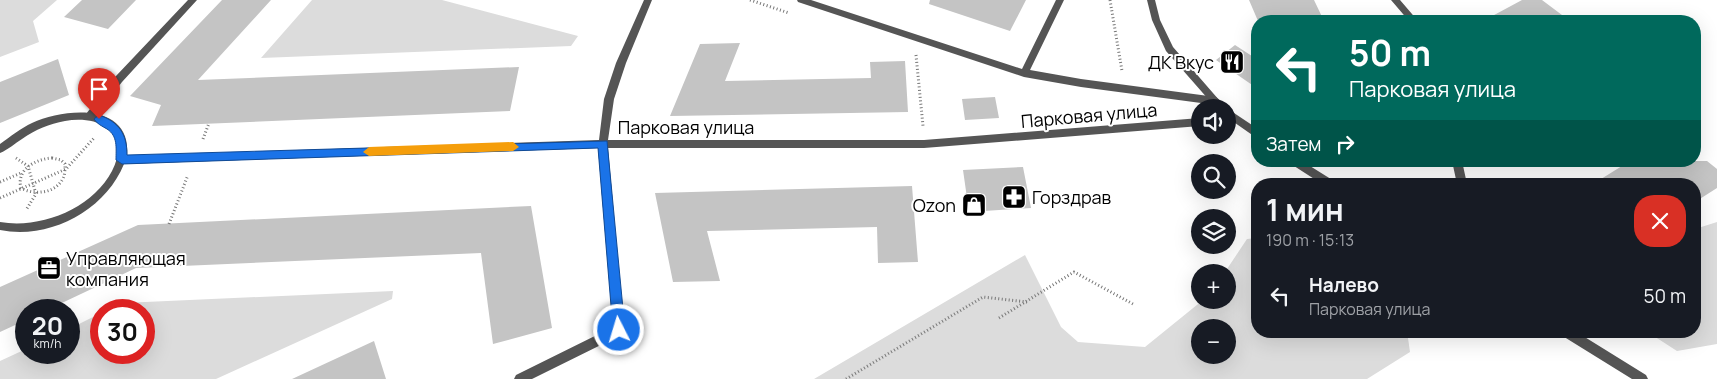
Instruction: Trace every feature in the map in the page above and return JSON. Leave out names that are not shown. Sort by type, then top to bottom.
[{"type":"street","points":[[89,117],[119,79],[192,0]]},
{"type":"street","points":[[520,379],[619,330],[604,144],[609,99],[621,63],[648,0]]},
{"type":"street","points":[[801,0],[1024,73],[1191,99]]},
{"type":"street","points":[[1024,73],[1060,0]]},
{"type":"street","points":[[1151,0],[1156,20],[1168,49],[1214,99]]},
{"type":"street","points":[[1395,0],[1409,15]]},
{"type":"street","points":[[0,226],[29,228],[43,225],[56,221],[82,207],[111,180],[122,160],[122,142],[119,135],[108,123],[89,117],[66,117],[34,127],[1,149]]},
{"type":"street","points":[[1236,119],[1251,130]]},
{"type":"street","name":"Парковая улица","points":[[122,160],[604,144],[924,144],[1191,123]]},
{"type":"street","points":[[1303,167],[1321,178]]},
{"type":"street","points":[[1576,338],[1642,379]]},
{"type":"path","points":[[750,0],[796,15]]},
{"type":"path","points":[[1110,0],[1126,89]]},
{"type":"path","points":[[908,52],[917,56],[924,144]]},
{"type":"path","points":[[66,169],[65,164],[61,160],[52,158],[40,160],[28,166],[21,173],[17,182],[19,190],[25,194],[36,194],[48,190],[59,182],[66,169],[108,123]]},
{"type":"path","points":[[1,149],[28,166],[36,194],[15,228]]},
{"type":"path","points":[[0,198],[66,169]]},
{"type":"path","points":[[0,182],[21,173]]},
{"type":"path","points":[[999,318],[1074,272],[1133,304]]},
{"type":"path","points":[[846,379],[983,297],[1027,302]]},
{"type":"shaded area","points":[[0,0],[57,0],[33,21],[39,42],[0,57]]},
{"type":"shaded area","points":[[312,0],[442,0],[578,36],[571,46],[261,58]]},
{"type":"shaded area","points":[[1717,222],[1717,344],[1677,351],[1657,338],[1701,338],[1701,227]]},
{"type":"shaded area","points":[[1247,239],[1251,239],[1251,338],[1408,338],[1410,352],[1367,379],[814,379],[1025,255],[1061,327],[1078,342],[1145,347],[1192,309],[1236,309],[1236,264],[1230,264]]},
{"type":"shaded area","points":[[393,291],[392,299],[216,379],[0,379],[0,361],[15,354],[15,364],[80,364],[80,324],[90,318],[90,364],[155,364],[155,302]]},
{"type":"building","points":[[82,0],[136,0],[108,29],[64,17]]},
{"type":"building","points":[[222,0],[271,0],[198,80],[519,67],[510,111],[152,126],[161,105],[130,96]]},
{"type":"building","points":[[930,0],[1026,0],[1010,31],[929,4]]},
{"type":"building","points":[[1249,0],[1314,0],[1321,15],[1255,15]]},
{"type":"building","points":[[1522,0],[1542,0],[1562,15],[1494,15]]},
{"type":"building","points":[[740,43],[725,81],[871,78],[870,62],[905,61],[908,112],[670,116],[700,44]]},
{"type":"building","points":[[1235,45],[1251,55],[1251,84],[1216,60]]},
{"type":"building","points":[[58,59],[69,95],[0,123],[0,82]]},
{"type":"building","points":[[995,97],[999,118],[965,120],[962,99]]},
{"type":"building","points":[[1701,161],[1707,161],[1717,169],[1717,188],[1701,198],[1701,178],[1603,178],[1620,167],[1701,167]]},
{"type":"building","points":[[1023,167],[1031,208],[969,212],[963,170]]},
{"type":"building","points":[[912,186],[918,262],[878,263],[877,227],[707,231],[720,281],[673,282],[655,193]]},
{"type":"building","points":[[531,206],[552,328],[493,344],[481,253],[136,268],[70,299],[15,299],[15,325],[0,332],[0,287],[138,225]]},
{"type":"building","points":[[374,341],[386,379],[292,379]]},
{"type":"slow traffic","points":[[369,152],[513,147]]},
{"type":"place","name":"ДК Вкус","points":[[1232,62]]},
{"type":"place","name":"Горздрав","points":[[1014,197]]},
{"type":"place","name":"Ozon","points":[[974,205]]},
{"type":"place","name":"Управляющая компания","points":[[49,268]]},
{"type":"route","points":[[99,119],[108,123],[119,135],[122,142],[122,160],[604,144],[603,158],[619,330]]}]
